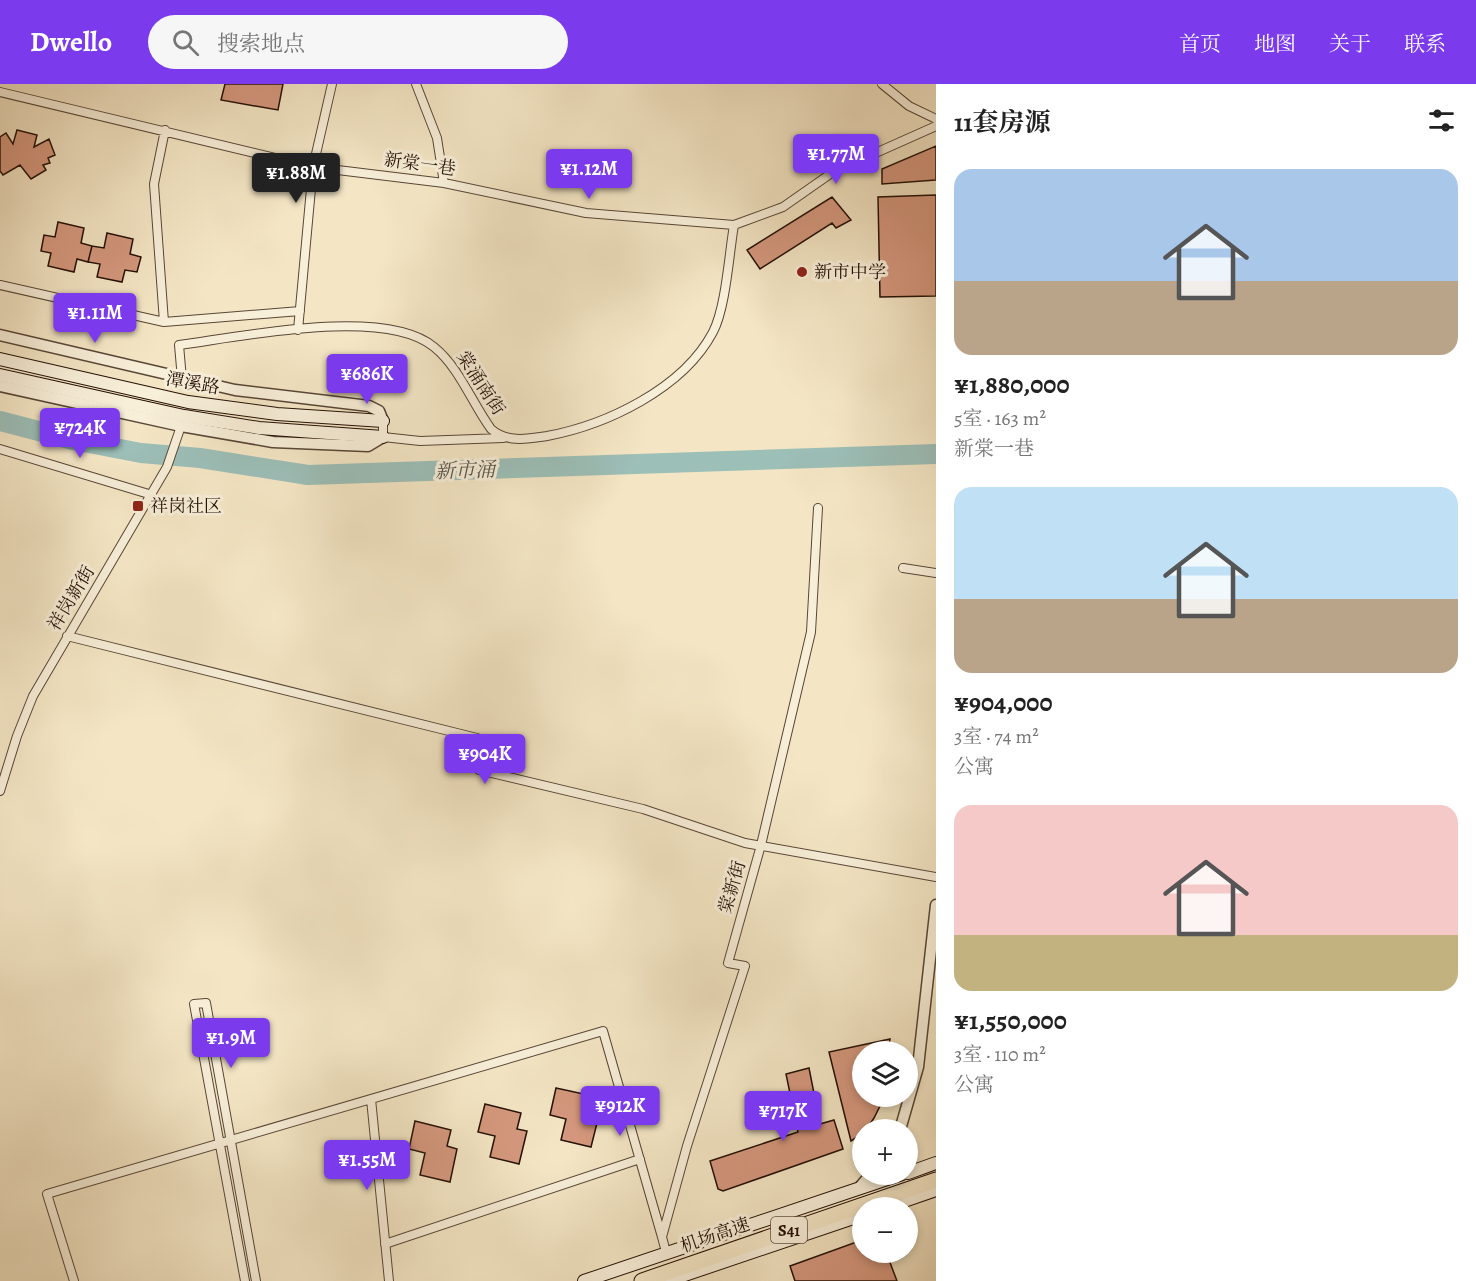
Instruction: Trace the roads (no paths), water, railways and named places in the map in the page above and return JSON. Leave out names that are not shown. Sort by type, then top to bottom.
[{"type":"highway","name":"机场高速","points":[[642,1281],[936,1180]]},
{"type":"main road","name":"潭溪路","points":[[0,360],[188,402],[277,414],[384,421]]},
{"type":"main road","name":"潭溪路","points":[[0,375],[184,416],[259,428],[383,437]]},
{"type":"main road","points":[[918,1169],[936,1163]]},
{"type":"main road","points":[[584,1281],[869,1185]]},
{"type":"main road","points":[[916,1197],[936,1190]]},
{"type":"main road","points":[[667,1281],[852,1218]]},
{"type":"street","points":[[298,330],[313,167],[332,84]]},
{"type":"street","points":[[416,84],[437,138],[444,183]]},
{"type":"street","points":[[882,84],[909,106],[936,119]]},
{"type":"street","name":"新棠一巷","points":[[0,92],[313,167],[444,183],[586,213],[734,225]]},
{"type":"street","points":[[734,225],[783,207],[833,172],[936,126]]},
{"type":"street","points":[[164,322],[154,184],[165,130]]},
{"type":"street","name":"棠涌南街","points":[[182,379],[179,345],[298,330],[377,327],[404,333],[428,343],[449,364],[490,429],[506,438],[538,438],[602,421],[638,402],[682,369],[707,341],[715,326],[734,225]]},
{"type":"street","points":[[0,285],[164,322],[300,311]]},
{"type":"street","points":[[0,335],[235,390],[369,406],[379,411],[384,421],[383,437]]},
{"type":"street","points":[[0,386],[181,426],[273,442],[368,446],[383,437],[420,441],[506,438]]},
{"type":"street","name":"祥岗新街","points":[[0,791],[29,704],[152,495],[167,467],[181,426]]},
{"type":"street","points":[[0,449],[152,495]]},
{"type":"street","name":"棠新街","points":[[662,1237],[687,1146],[746,966],[728,963],[761,845],[811,632],[818,508]]},
{"type":"street","points":[[903,568],[936,573]]},
{"type":"street","points":[[67,636],[477,738],[479,770],[643,809],[746,843],[936,876]]},
{"type":"street","points":[[903,1119],[918,1067],[936,905]]},
{"type":"street","points":[[244,1281],[194,1004],[206,1003],[256,1281]]},
{"type":"street","points":[[74,1281],[47,1194],[603,1030],[666,1252]]},
{"type":"street","points":[[371,1099],[388,1281]]},
{"type":"street","points":[[385,1244],[640,1159]]},
{"type":"waterway","name":"新市涌","points":[[0,421],[73,440],[141,453],[200,458],[308,475],[936,454]]},
{"type":"place","name":"新市中学","points":[[802,272]]},
{"type":"place","name":"祥岗社区","points":[[138,506]]}]
